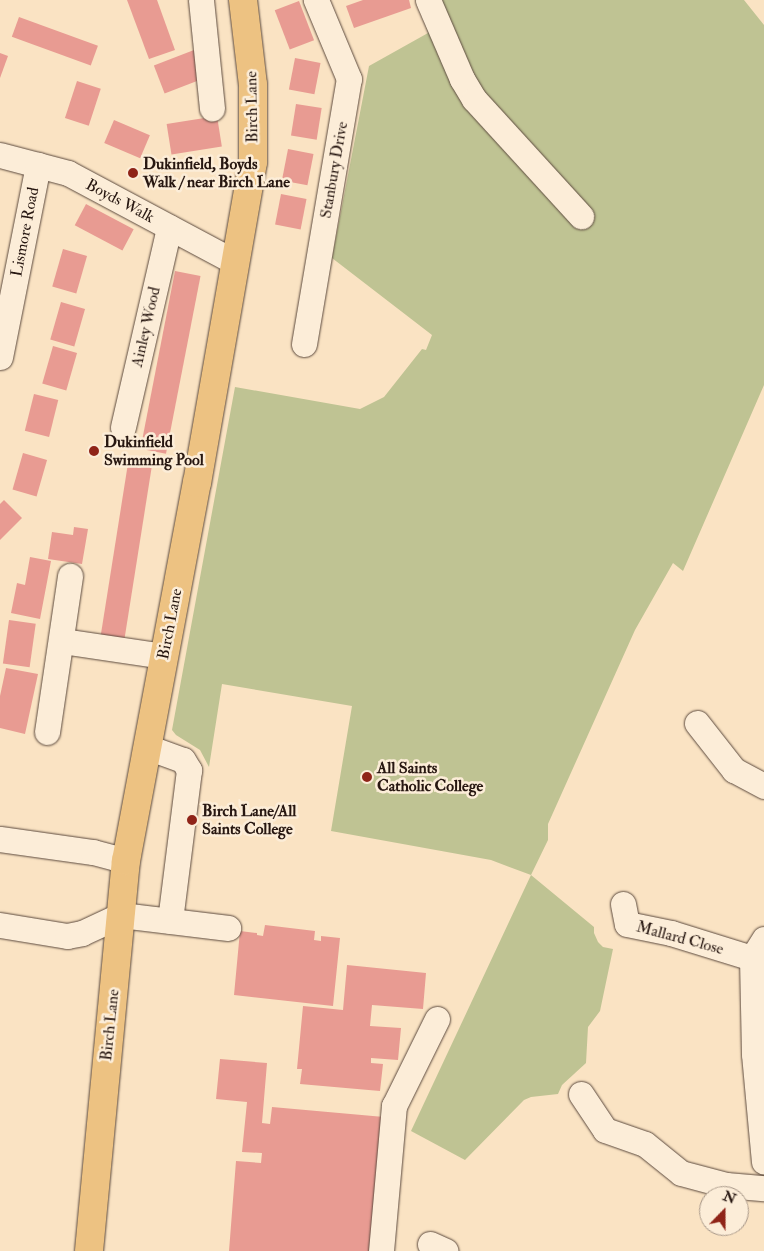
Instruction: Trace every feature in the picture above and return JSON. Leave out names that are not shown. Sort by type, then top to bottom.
[{"type":"main road","name":"Birch Lane","points":[[89,1251],[126,861],[253,162],[253,85],[249,2]]},
{"type":"street","points":[[201,0],[212,108]]},
{"type":"street","name":"Stanbury Drive","points":[[304,344],[349,79],[316,0]]},
{"type":"street","points":[[428,0],[462,79],[474,99],[581,216]]},
{"type":"street","name":"Boyds Walk","points":[[0,155],[68,173],[235,262]]},
{"type":"street","name":"Lismore Road","points":[[0,357],[4,322],[38,165]]},
{"type":"street","name":"Ainley Wood","points":[[123,427],[169,227]]},
{"type":"street","points":[[47,732],[62,641],[70,576]]},
{"type":"street","points":[[62,641],[164,656]]},
{"type":"street","points":[[697,723],[734,770],[764,786]]},
{"type":"street","points":[[147,747],[183,760],[189,770],[170,921]]},
{"type":"street","points":[[0,839],[93,852],[126,861]]},
{"type":"street","name":"Mallard Close","points":[[622,904],[626,924],[758,948]]},
{"type":"street","points":[[0,925],[67,936],[82,933],[121,915],[228,928]]},
{"type":"street","points":[[758,948],[759,1054],[764,1162]]},
{"type":"street","points":[[381,1251],[394,1106],[436,1019]]},
{"type":"street","points":[[581,1094],[604,1130],[645,1144],[681,1173],[726,1185],[764,1188]]},
{"type":"green space","points":[[417,0],[744,0],[764,25],[764,385],[683,571],[673,563],[635,630],[548,824],[548,840],[531,875],[491,860],[331,831],[352,706],[222,684],[209,767],[200,750],[176,735],[172,730],[235,387],[360,409],[384,397],[422,349],[426,350],[432,335],[332,258],[369,66],[428,33]]},
{"type":"green space","points":[[531,875],[594,927],[594,933],[598,942],[603,947],[613,949],[600,1011],[588,1027],[586,1063],[562,1085],[558,1094],[531,1097],[524,1100],[465,1160],[411,1131]]},
{"type":"building","points":[[127,0],[157,0],[175,50],[149,59]]},
{"type":"building","points":[[363,0],[409,0],[411,8],[354,28],[346,6]]},
{"type":"building","points":[[299,1],[314,40],[290,50],[275,10]]},
{"type":"building","points":[[19,17],[98,46],[91,65],[12,37]]},
{"type":"building","points":[[194,50],[205,78],[165,93],[154,65]]},
{"type":"building","points":[[0,53],[8,56],[0,78]]},
{"type":"building","points":[[295,58],[321,63],[314,94],[289,89]]},
{"type":"building","points":[[77,81],[101,89],[89,126],[65,118]]},
{"type":"building","points":[[296,104],[322,108],[317,140],[291,136]]},
{"type":"building","points":[[217,116],[222,147],[171,155],[167,124]]},
{"type":"building","points":[[114,120],[150,135],[140,158],[104,143]]},
{"type":"building","points":[[288,149],[314,154],[307,185],[282,180]]},
{"type":"building","points":[[281,194],[307,199],[301,229],[275,224]]},
{"type":"building","points":[[86,204],[134,229],[122,251],[75,225]]},
{"type":"building","points":[[63,249],[87,256],[76,293],[52,286]]},
{"type":"building","points":[[175,271],[201,276],[166,454],[140,449]]},
{"type":"building","points":[[61,302],[85,309],[74,346],[50,339]]},
{"type":"building","points":[[53,346],[77,353],[66,390],[42,383]]},
{"type":"building","points":[[34,394],[58,400],[49,437],[25,431]]},
{"type":"building","points":[[23,453],[47,460],[37,496],[13,490]]},
{"type":"building","points":[[129,457],[153,461],[124,641],[101,637]]},
{"type":"building","points":[[4,500],[22,518],[0,540],[0,504]]},
{"type":"building","points":[[74,527],[88,529],[82,564],[48,559],[52,532],[73,535]]},
{"type":"building","points":[[30,557],[51,561],[40,619],[11,613],[17,583],[25,585]]},
{"type":"building","points":[[9,620],[36,624],[30,667],[3,664]]},
{"type":"building","points":[[6,668],[38,674],[25,734],[0,728],[0,696]]},
{"type":"building","points":[[265,925],[315,931],[314,940],[321,941],[321,936],[340,938],[333,1006],[234,995],[240,931],[257,933],[257,935],[263,936]]},
{"type":"building","points":[[347,965],[426,973],[423,1009],[372,1005],[370,1026],[401,1028],[398,1060],[371,1058],[371,1063],[383,1064],[380,1091],[300,1084],[302,1069],[297,1069],[303,1006],[343,1010]]},
{"type":"building","points":[[220,1059],[267,1063],[262,1123],[270,1124],[272,1107],[384,1117],[373,1251],[229,1251],[236,1161],[261,1163],[262,1153],[242,1152],[247,1102],[216,1099]]},
{"type":"place","name":"Dukinfield, Boyds Walk / near Birch Lane","points":[[133,173]]},
{"type":"place","name":"Dukinfield Swimming Pool","points":[[94,451]]},
{"type":"place","name":"All Saints Catholic College","points":[[367,777]]},
{"type":"place","name":"Birch Lane/All Saints College","points":[[192,820]]}]
